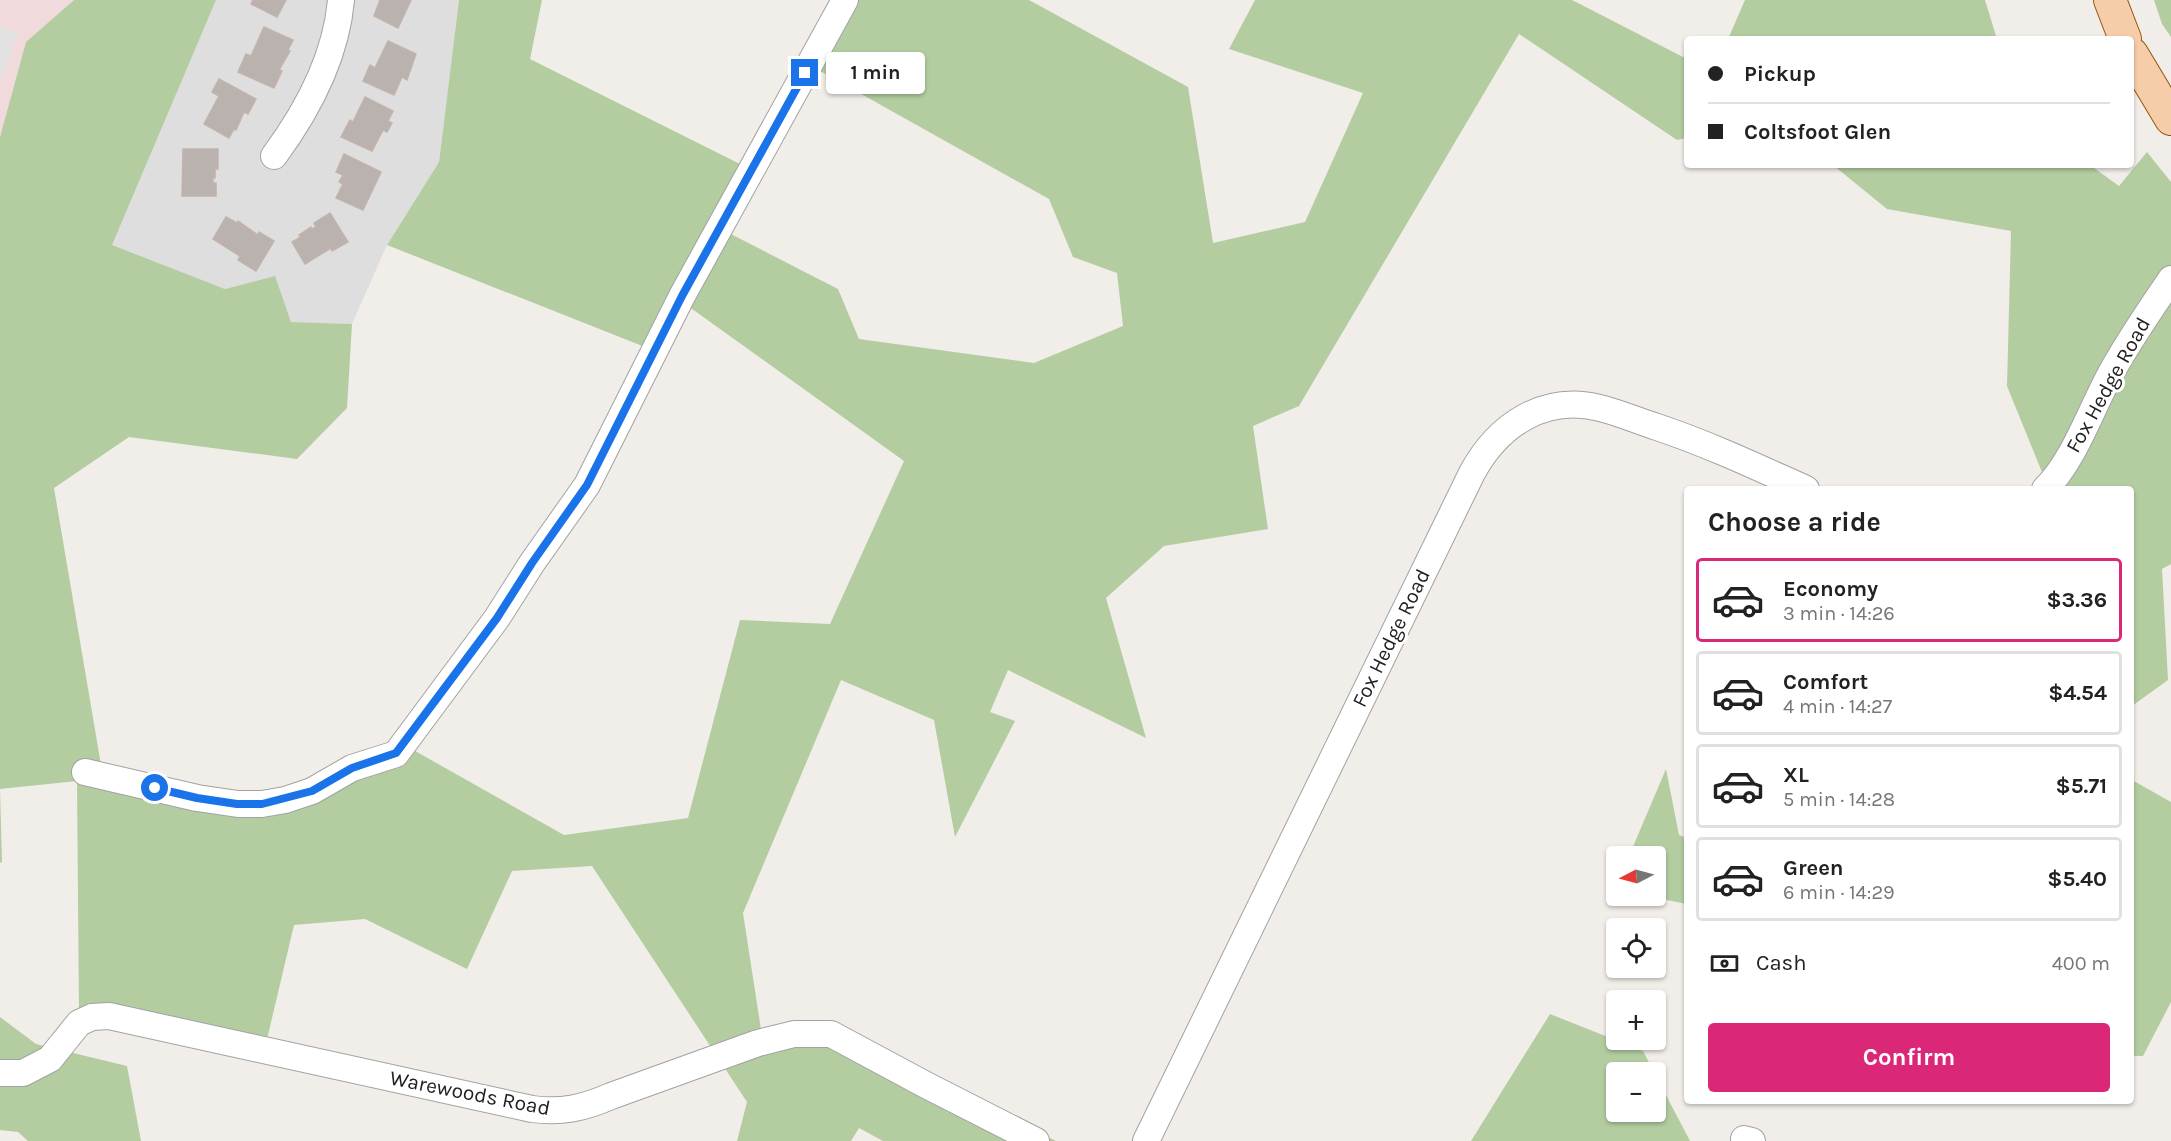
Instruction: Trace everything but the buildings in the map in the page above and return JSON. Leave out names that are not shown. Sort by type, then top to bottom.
[{"type":"main road","points":[[2110,0],[2124,36]]},
{"type":"main road","points":[[2134,57],[2171,119]]},
{"type":"street","points":[[274,156],[307,107],[322,74],[334,38],[341,0]]},
{"type":"street","points":[[86,772],[197,798],[254,804],[285,800],[312,791],[352,768],[396,753],[497,618],[532,563],[587,485],[682,296],[845,0]]},
{"type":"street","name":"Fox Hedge Road","points":[[2048,486],[2061,471],[2110,373],[2142,320],[2171,279]]},
{"type":"street","name":"Fox Hedge Road","points":[[1146,1141],[1472,473],[1482,454],[1497,436],[1515,422],[1537,412],[1579,405],[1600,408],[1682,436],[1799,486]]},
{"type":"street","name":"Warewoods Road","points":[[0,1073],[23,1073],[50,1059],[79,1023],[92,1017],[109,1016],[532,1109],[566,1111],[589,1106],[758,1043],[794,1034],[831,1034],[1036,1141]]},
{"type":"shaded area","points":[[0,0],[74,0],[26,42],[0,137]]},
{"type":"shaded area","points":[[216,0],[459,0],[439,162],[387,245],[352,324],[291,322],[274,277],[225,289],[111,245]]},
{"type":"shaded area","points":[[0,26],[18,33],[0,82]]},
{"type":"green space","points":[[74,0],[216,0],[112,245],[225,289],[275,276],[291,322],[352,324],[347,408],[297,459],[129,437],[54,488],[101,765],[281,811],[401,743],[564,835],[688,818],[740,620],[830,624],[904,461],[681,301],[655,351],[387,245],[439,162],[459,0],[542,0],[530,59],[750,169],[719,228],[838,289],[859,339],[1034,363],[1123,326],[1117,273],[1073,257],[1049,199],[804,62],[840,0],[1029,0],[1188,87],[1213,243],[1305,222],[1363,93],[1229,49],[1255,0],[1572,0],[1684,57],[1684,139],[1677,140],[1519,34],[1299,406],[1253,426],[1268,529],[1164,546],[1106,598],[1146,738],[1008,670],[990,712],[1015,721],[955,837],[934,720],[841,680],[743,913],[762,1036],[855,1040],[1056,1141],[883,1141],[859,1128],[851,1141],[737,1141],[747,1102],[592,866],[512,871],[467,969],[365,919],[294,925],[264,1052],[79,1015],[77,781],[0,789],[0,137],[26,42]]},
{"type":"green space","points":[[1745,0],[1985,0],[1996,36],[1729,36]]},
{"type":"green space","points":[[2154,0],[2171,0],[2171,37],[2162,24]]},
{"type":"green space","points":[[2147,152],[2171,182],[2171,564],[2162,569],[2168,680],[2134,705],[2134,486],[2048,486],[2007,386],[2011,231],[1887,209],[1837,168],[2094,168],[2119,186]]},
{"type":"green space","points":[[1666,769],[1679,835],[1684,837],[1684,903],[1666,900],[1666,846],[1633,846]]},
{"type":"green space","points":[[2134,781],[2171,802],[2171,1002],[2143,1056],[2134,1056]]},
{"type":"green space","points":[[0,789],[2,862],[0,863]]},
{"type":"green space","points":[[1550,1014],[1606,1036],[1606,1050],[1640,1050],[1649,1062],[1606,1062],[1606,1122],[1666,1122],[1666,1095],[1690,1141],[1471,1141]]},
{"type":"green space","points":[[0,1017],[36,1044],[127,1066],[141,1141],[28,1141],[18,1132],[0,1130]]},
{"type":"route","points":[[155,788],[237,804],[262,804],[285,800],[312,791],[352,768],[396,753],[497,618],[532,563],[587,485],[682,296],[805,73]]}]
